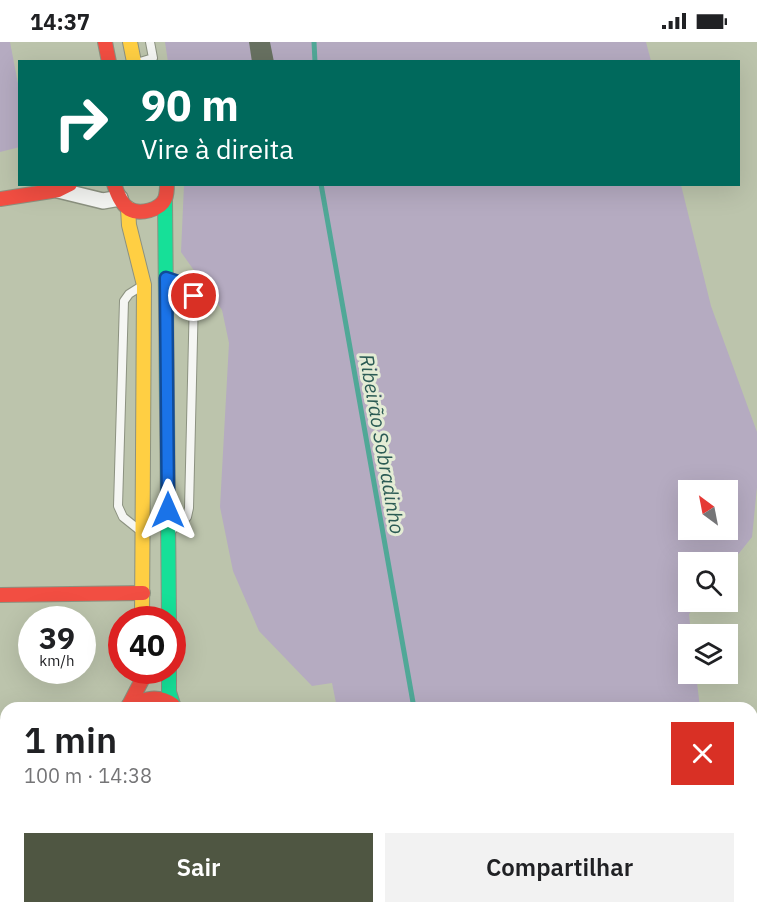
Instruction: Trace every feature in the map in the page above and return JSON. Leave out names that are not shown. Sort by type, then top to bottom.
[{"type":"street","points":[[105,42],[109,60]]},
{"type":"street","points":[[130,42],[134,60]]},
{"type":"street","points":[[167,186],[165,200],[169,606]]},
{"type":"street","points":[[0,199],[64,187],[103,201],[120,197]]},
{"type":"street","points":[[120,197],[136,212],[145,211],[165,200]]},
{"type":"street","points":[[120,197],[144,285],[143,606]]},
{"type":"street","points":[[0,595],[143,593]]},
{"type":"street","points":[[131,702],[140,684]]},
{"type":"street","points":[[169,684],[173,702]]},
{"type":"street","points":[[139,702],[150,697],[166,698],[170,702]]},
{"type":"lane","points":[[146,60],[153,58],[150,42]]},
{"type":"lane","points":[[166,278],[187,285],[194,296],[189,508],[187,517],[168,533]]},
{"type":"lane","points":[[143,532],[123,517],[118,506],[124,301],[129,294],[144,285]]},
{"type":"shaded area","points":[[0,42],[10,42],[18,84],[18,148],[0,152]]},
{"type":"shaded area","points":[[165,42],[646,42],[651,60],[168,60]]},
{"type":"shaded area","points":[[184,186],[681,186],[711,306],[757,432],[757,487],[752,537],[738,554],[738,552],[678,552],[678,612],[691,612],[690,624],[678,624],[678,684],[697,684],[699,702],[336,702],[332,683],[312,686],[259,631],[233,571],[220,507],[229,343],[222,310],[181,252]]},
{"type":"building","points":[[249,42],[270,42],[274,60],[252,60]]},
{"type":"waterway","name":"Ribeirão Sobradinho","points":[[314,42],[315,60]]},
{"type":"waterway","name":"Ribeirão Sobradinho","points":[[321,186],[413,702]]},
{"type":"traffic: fast","points":[[165,200],[169,606]]},
{"type":"traffic: fast","points":[[169,684],[172,702]]},
{"type":"traffic: slow","points":[[130,42],[134,60]]},
{"type":"traffic: slow","points":[[128,208],[129,225],[144,285],[142,606]]},
{"type":"traffic: jam","points":[[105,42],[109,60]]},
{"type":"traffic: jam","points":[[0,199],[58,190],[66,186]]},
{"type":"traffic: jam","points":[[115,186],[124,204],[129,209],[139,212],[159,206],[165,199],[167,186]]},
{"type":"traffic: jam","points":[[0,595],[143,593]]},
{"type":"traffic: jam","points":[[131,702],[140,684]]},
{"type":"traffic: jam","points":[[138,702],[151,699],[167,702]]},
{"type":"route","points":[[168,510],[166,278],[187,285],[194,296]]}]
